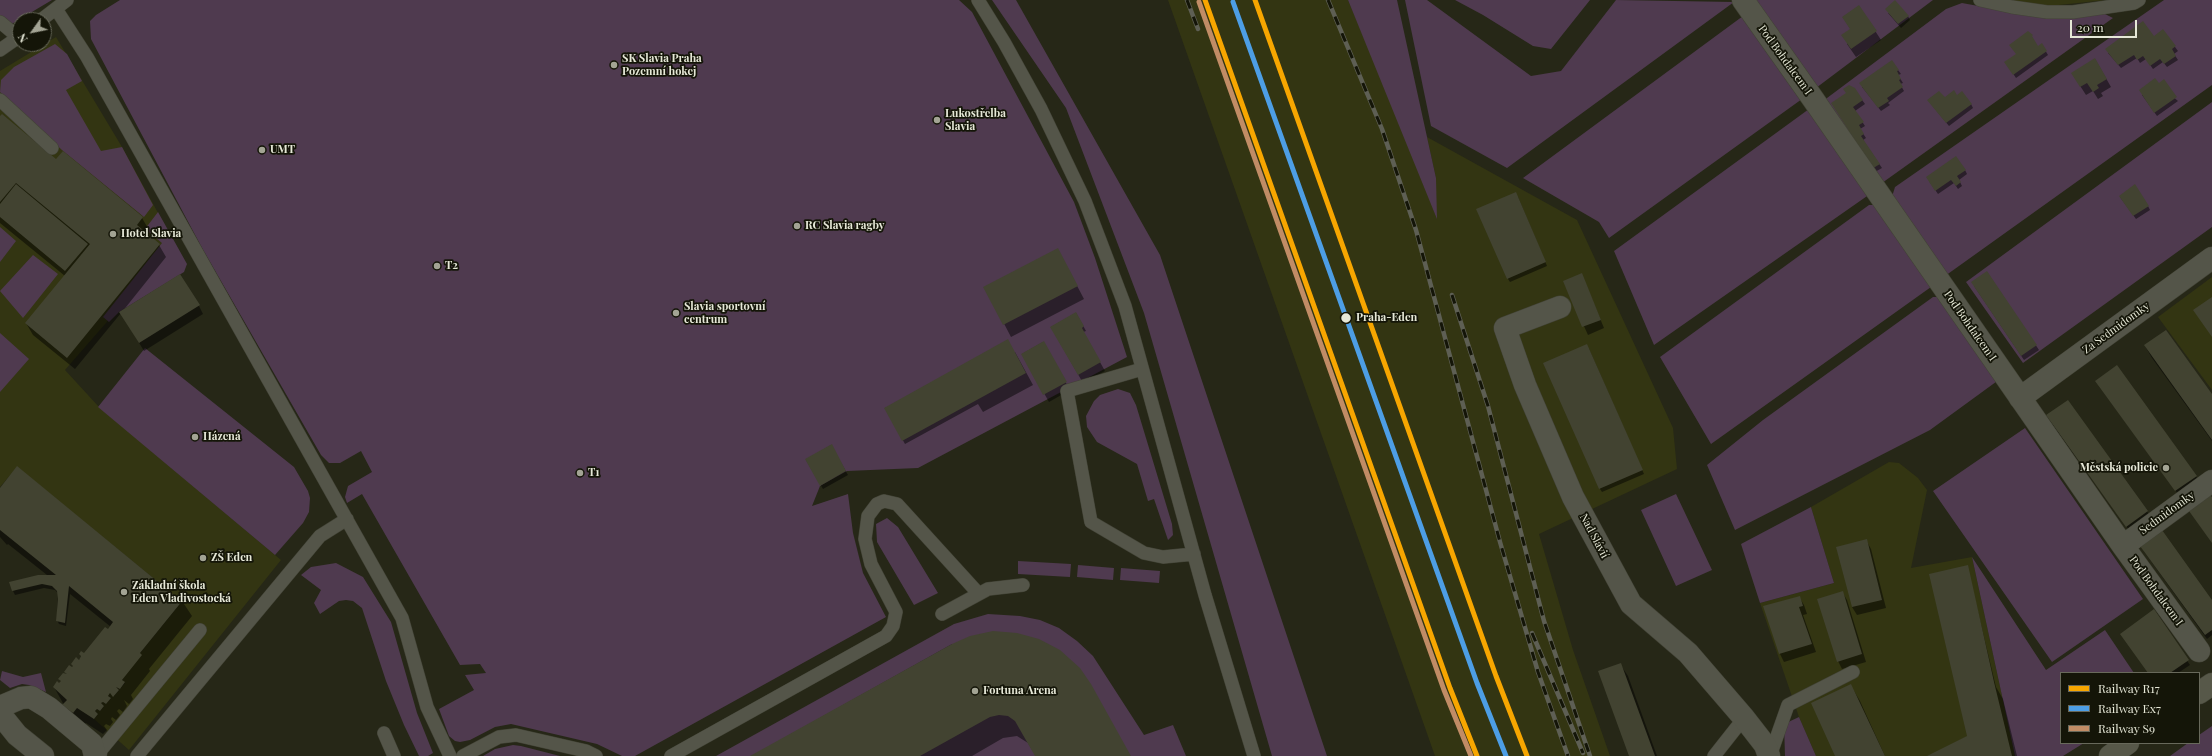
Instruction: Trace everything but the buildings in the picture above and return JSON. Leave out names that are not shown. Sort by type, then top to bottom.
[{"type":"main road","points":[[2200,692],[2212,684]]},
{"type":"main road","points":[[2110,756],[2127,744]]},
{"type":"street","name":"Pod Bohdalcem I","points":[[1743,0],[2122,546],[2199,651]]},
{"type":"street","name":"Za Sedmidomky","points":[[2020,398],[2212,258]]},
{"type":"street","name":"Nad Slávií","points":[[1560,307],[1506,328],[1525,385],[1573,497],[1631,604],[1688,653],[1744,718],[1765,745],[1770,756]]},
{"type":"street","name":"Sedmidomky","points":[[2122,546],[2212,481]]},
{"type":"street","points":[[0,707],[21,698],[31,697],[49,708],[92,744],[95,756]]},
{"type":"street","points":[[0,714],[9,732],[43,756]]},
{"type":"lane","points":[[52,12],[67,0]]},
{"type":"lane","points":[[978,0],[1004,42],[1041,109],[1085,201],[1125,306],[1194,554],[1254,756]]},
{"type":"lane","points":[[1980,0],[2019,8],[2073,12],[2134,3],[2139,0]]},
{"type":"lane","points":[[56,9],[87,57],[402,618],[427,707],[450,756]]},
{"type":"lane","points":[[0,22],[12,31]]},
{"type":"lane","points":[[0,50],[12,41]]},
{"type":"lane","points":[[0,100],[52,148]]},
{"type":"lane","points":[[1142,369],[1067,392],[1091,522],[1144,553],[1163,557],[1194,554]]},
{"type":"lane","points":[[671,756],[886,636],[893,626],[896,612],[871,564],[865,539],[868,516],[877,504],[884,501],[897,504],[978,593]]},
{"type":"lane","points":[[137,756],[320,536],[347,519]]},
{"type":"lane","points":[[942,614],[978,593],[998,587],[1023,585]]},
{"type":"lane","points":[[100,756],[101,750],[200,630]]},
{"type":"lane","points":[[1770,756],[1788,705],[1853,672]]},
{"type":"lane","points":[[1714,756],[1744,718]]},
{"type":"lane","points":[[384,733],[394,756]]},
{"type":"lane","points":[[463,756],[499,737],[516,735],[586,751],[596,756]]},
{"type":"shaded area","points":[[0,0],[52,0],[32,12],[12,12],[12,24],[0,31]]},
{"type":"shaded area","name":"Slavia sportovní centrum","points":[[120,0],[959,0],[972,12],[1074,202],[1095,258],[1127,357],[918,468],[847,471],[820,486],[812,506],[848,494],[853,533],[863,573],[886,617],[635,756],[622,756],[597,744],[511,724],[495,727],[470,740],[460,742],[455,741],[449,736],[439,709],[474,690],[465,675],[486,673],[480,664],[460,665],[362,494],[347,503],[345,497],[348,486],[372,472],[361,451],[340,463],[329,463],[321,455],[202,248],[91,39],[90,21],[96,15]]},
{"type":"shaded area","points":[[992,0],[1016,0],[1160,255],[1327,756],[1272,756],[1144,313],[1066,108]]},
{"type":"shaded area","points":[[1168,0],[1348,0],[1368,47],[1436,178],[1427,137],[1577,220],[1673,428],[1677,469],[1539,534],[1573,650],[1610,756],[1435,756]]},
{"type":"shaded area","points":[[1348,0],[1397,0],[1436,178],[1437,219]]},
{"type":"shaded area","points":[[1405,0],[1427,0],[1531,76],[1561,71],[1616,0],[1734,2],[1507,168],[1431,126]]},
{"type":"shaded area","points":[[1455,0],[1590,0],[1551,49],[1533,46],[1483,15]]},
{"type":"shaded area","points":[[1754,0],[1933,0],[1816,88]]},
{"type":"shaded area","points":[[2009,0],[2106,0],[2040,7]]},
{"type":"shaded area","points":[[2164,0],[2212,0],[2212,85],[1945,276],[1891,200],[1895,187]]},
{"type":"shaded area","points":[[1962,3],[2049,19],[2103,13],[2113,18],[1882,183],[1823,101],[1946,9]]},
{"type":"shaded area","points":[[1743,16],[1802,99],[1609,238],[1599,222],[1523,178]]},
{"type":"shaded area","points":[[56,37],[122,147],[175,244],[65,370],[99,407],[281,560],[129,750],[94,719],[98,714],[95,711],[97,709],[100,711],[104,706],[101,703],[103,702],[106,704],[111,698],[108,696],[110,693],[114,696],[119,690],[116,687],[120,689],[125,683],[122,680],[140,653],[183,600],[180,600],[17,467],[0,487],[0,71],[31,52],[52,52],[52,39]]},
{"type":"shaded area","points":[[55,44],[67,54],[82,81],[66,90],[101,151],[122,147],[153,205],[144,217],[62,150],[0,92],[1,80],[14,67],[41,52],[52,52],[52,46]]},
{"type":"shaded area","points":[[2212,102],[2212,227],[2023,363],[1966,282]]},
{"type":"shaded area","points":[[1809,109],[1870,194],[1654,345],[1614,251]]},
{"type":"shaded area","points":[[1869,205],[1878,205],[1931,287],[1711,444],[1660,357]]},
{"type":"shaded area","points":[[158,212],[187,264],[184,272],[119,312],[109,322],[103,317],[162,243],[145,229]]},
{"type":"shaded area","points":[[0,227],[16,241],[0,262]]},
{"type":"shaded area","points":[[33,255],[58,274],[23,318],[0,291]]},
{"type":"shaded area","points":[[2212,277],[2212,390],[2158,317]]},
{"type":"shaded area","points":[[1933,297],[1943,297],[2000,379],[1930,430],[1735,530],[1707,465],[1763,420]]},
{"type":"shaded area","points":[[0,333],[29,359],[0,392]]},
{"type":"shaded area","name":"Házená","points":[[145,348],[294,467],[308,491],[310,498],[309,512],[303,523],[275,555],[98,407]]},
{"type":"shaded area","points":[[1118,389],[1130,393],[1136,405],[1172,524],[1173,535],[1168,540],[1154,499],[1148,501],[1137,464],[1097,442],[1087,427],[1086,416],[1094,401],[1100,395]]},
{"type":"shaded area","points":[[2025,428],[2143,599],[2052,662],[1933,491]]},
{"type":"shaded area","points":[[1889,462],[1899,463],[1918,478],[1927,490],[1911,568],[1972,557],[2015,756],[1816,756],[1799,717],[1760,603],[1834,583],[1811,507]]},
{"type":"shaded area","points":[[1676,494],[1712,570],[1676,586],[1641,510]]},
{"type":"shaded area","points":[[1811,507],[1834,583],[1760,603],[1741,544]]},
{"type":"shaded area","points":[[887,518],[898,527],[938,593],[914,605],[877,542],[876,524]]},
{"type":"shaded area","points":[[1972,557],[2046,670],[2105,630],[2133,672],[2060,672],[2060,744],[2082,744],[2063,756],[2015,756]]},
{"type":"shaded area","points":[[1018,561],[1071,564],[1070,577],[1018,574]]},
{"type":"shaded area","points":[[336,563],[363,577],[391,622],[417,713],[433,753],[428,756],[419,756],[404,725],[386,681],[362,608],[353,601],[339,601],[320,614],[314,603],[321,590],[301,575],[311,567]]},
{"type":"shaded area","points":[[1078,565],[1114,568],[1113,580],[1077,577]]},
{"type":"shaded area","points":[[1121,568],[1160,571],[1159,583],[1120,580]]},
{"type":"shaded area","name":"Fortuna Arena","points":[[988,614],[1020,616],[1040,620],[1059,628],[1077,641],[1093,656],[1144,735],[1173,725],[1186,756],[716,756],[954,624]]},
{"type":"shaded area","points":[[2,671],[23,677],[41,673],[46,692],[29,685],[22,684],[10,688],[0,680]]},
{"type":"shaded area","points":[[1799,717],[1816,756],[1785,756],[1784,724]]},
{"type":"shaded area","points":[[2212,726],[2212,756],[2170,756],[2187,744],[2200,744],[2200,734]]},
{"type":"shaded area","points":[[513,745],[560,756],[483,756],[495,749]]},
{"type":"railway","points":[[1187,0],[1198,29]]},
{"type":"railway","points":[[1328,0],[1382,129],[1416,230],[1500,542],[1538,672],[1568,756]]},
{"type":"railway","points":[[1452,295],[1488,406],[1544,621],[1590,756]]},
{"type":"railway","points":[[1532,633],[1583,753]]},
{"type":"rail line","name":"R17","points":[[1205,0],[1450,688],[1477,756]]},
{"type":"rail line","name":"R17","points":[[1255,0],[1496,676],[1527,756]]},
{"type":"rail line","name":"S9","points":[[1199,2],[1444,690],[1471,756]]},
{"type":"rail line","name":"Ex7","points":[[1233,2],[1477,683],[1506,756]]},
{"type":"place","name":"SK Slavia Praha Pozemní hokej","points":[[614,65]]},
{"type":"place","name":"Lukostřelba Slavia","points":[[937,120]]},
{"type":"place","name":"UMT","points":[[262,150]]},
{"type":"place","name":"RC Slavia ragby","points":[[797,226]]},
{"type":"place","name":"Hotel Slavia","points":[[113,234]]},
{"type":"place","name":"T2","points":[[437,266]]},
{"type":"place","name":"Slavia sportovní centrum","points":[[676,313]]},
{"type":"place","name":"Praha-Eden","points":[[1346,318]]},
{"type":"place","name":"Házená","points":[[195,437]]},
{"type":"place","name":"Městská policie","points":[[2166,468]]},
{"type":"place","name":"T1","points":[[580,473]]},
{"type":"place","name":"ZŠ Eden","points":[[203,558]]},
{"type":"place","name":"Základní škola Eden Vladivostocká","points":[[124,592]]},
{"type":"place","name":"Fortuna Arena","points":[[975,691]]}]
